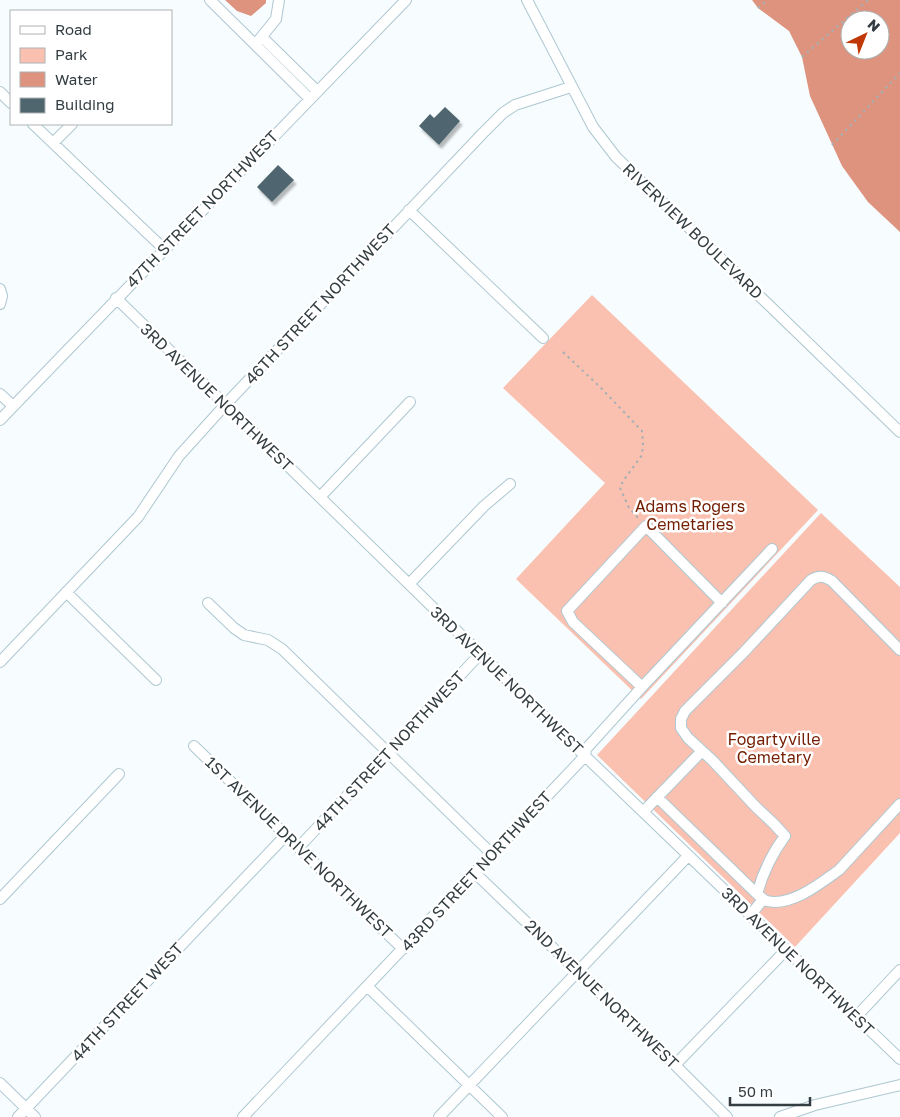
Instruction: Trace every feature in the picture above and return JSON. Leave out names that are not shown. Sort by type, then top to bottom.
[{"type":"street","points":[[210,0],[258,40],[314,95]]},
{"type":"street","points":[[258,40],[276,19],[279,0]]},
{"type":"street","name":"47TH STREET NORTHWEST","points":[[5,412],[406,0]]},
{"type":"street","name":"RIVERVIEW BOULEVARD","points":[[527,0],[571,88],[593,127],[616,157],[900,432]]},
{"type":"street","name":"46TH STREET NORTHWEST","points":[[0,662],[138,517],[179,456],[225,404],[502,113],[526,100],[571,88]]},
{"type":"street","points":[[0,92],[10,102]]},
{"type":"street","points":[[34,125],[164,249]]},
{"type":"street","points":[[53,143],[71,125]]},
{"type":"street","points":[[409,210],[543,338]]},
{"type":"street","name":"3RD AVENUE NORTHWEST","points":[[116,298],[688,856],[900,1059]]},
{"type":"street","points":[[0,394],[5,412]]},
{"type":"street","points":[[320,497],[410,402]]},
{"type":"street","points":[[409,584],[484,506],[510,484]]},
{"type":"street","points":[[642,688],[574,622],[567,611],[646,526],[722,603]]},
{"type":"street","name":"43RD STREET NORTHWEST","points":[[243,1117],[585,756],[586,749],[772,549]]},
{"type":"street","points":[[750,916],[760,896],[767,862],[784,836],[688,738],[681,728],[681,719],[685,711],[816,577],[822,576],[832,581],[900,650]]},
{"type":"street","points":[[66,592],[156,680]]},
{"type":"street","points":[[208,603],[244,636],[268,640],[282,649],[492,854]]},
{"type":"street","name":"44TH STREET NORTHWEST","points":[[298,847],[480,654]]},
{"type":"street","name":"1ST AVENUE DRIVE NORTHWEST","points":[[194,746],[403,948]]},
{"type":"street","points":[[643,812],[702,751]]},
{"type":"street","points":[[0,899],[119,774]]},
{"type":"street","points":[[657,798],[765,901],[776,902],[798,897],[839,870],[900,804]]},
{"type":"street","name":"44TH STREET WEST","points":[[18,1117],[286,834]]},
{"type":"street","points":[[439,1117],[688,856]]},
{"type":"street","name":"2ND AVENUE NORTHWEST","points":[[475,873],[675,1065],[726,1117]]},
{"type":"street","points":[[675,1065],[786,950]]},
{"type":"street","points":[[856,1017],[900,970]]},
{"type":"street","points":[[367,986],[502,1117]]},
{"type":"street","points":[[0,1083],[35,1117]]},
{"type":"street","points":[[780,1117],[815,1105],[900,1085]]},
{"type":"path","points":[[758,8],[768,0]]},
{"type":"path","points":[[802,57],[868,0]]},
{"type":"path","points":[[832,145],[900,73]]},
{"type":"path","points":[[563,352],[621,407],[642,431],[642,455],[620,488],[629,508],[646,526]]},
{"type":"green space","name":"Adams Rogers Cemetaries","points":[[592,295],[818,510],[641,699],[516,579],[605,483],[503,388]]},
{"type":"green space","name":"Fogartyville Cemetary","points":[[821,513],[900,587],[900,833],[795,947],[597,755]]},
{"type":"water","points":[[225,0],[266,0],[266,3],[251,16],[237,11]]},
{"type":"water","points":[[752,0],[900,0],[900,232],[868,202],[842,166],[810,96],[802,57],[789,31],[758,8]]},
{"type":"building","points":[[445,107],[460,121],[439,145],[419,126],[430,114],[434,118]]},
{"type":"building","points":[[278,165],[294,180],[272,202],[257,187]]}]
